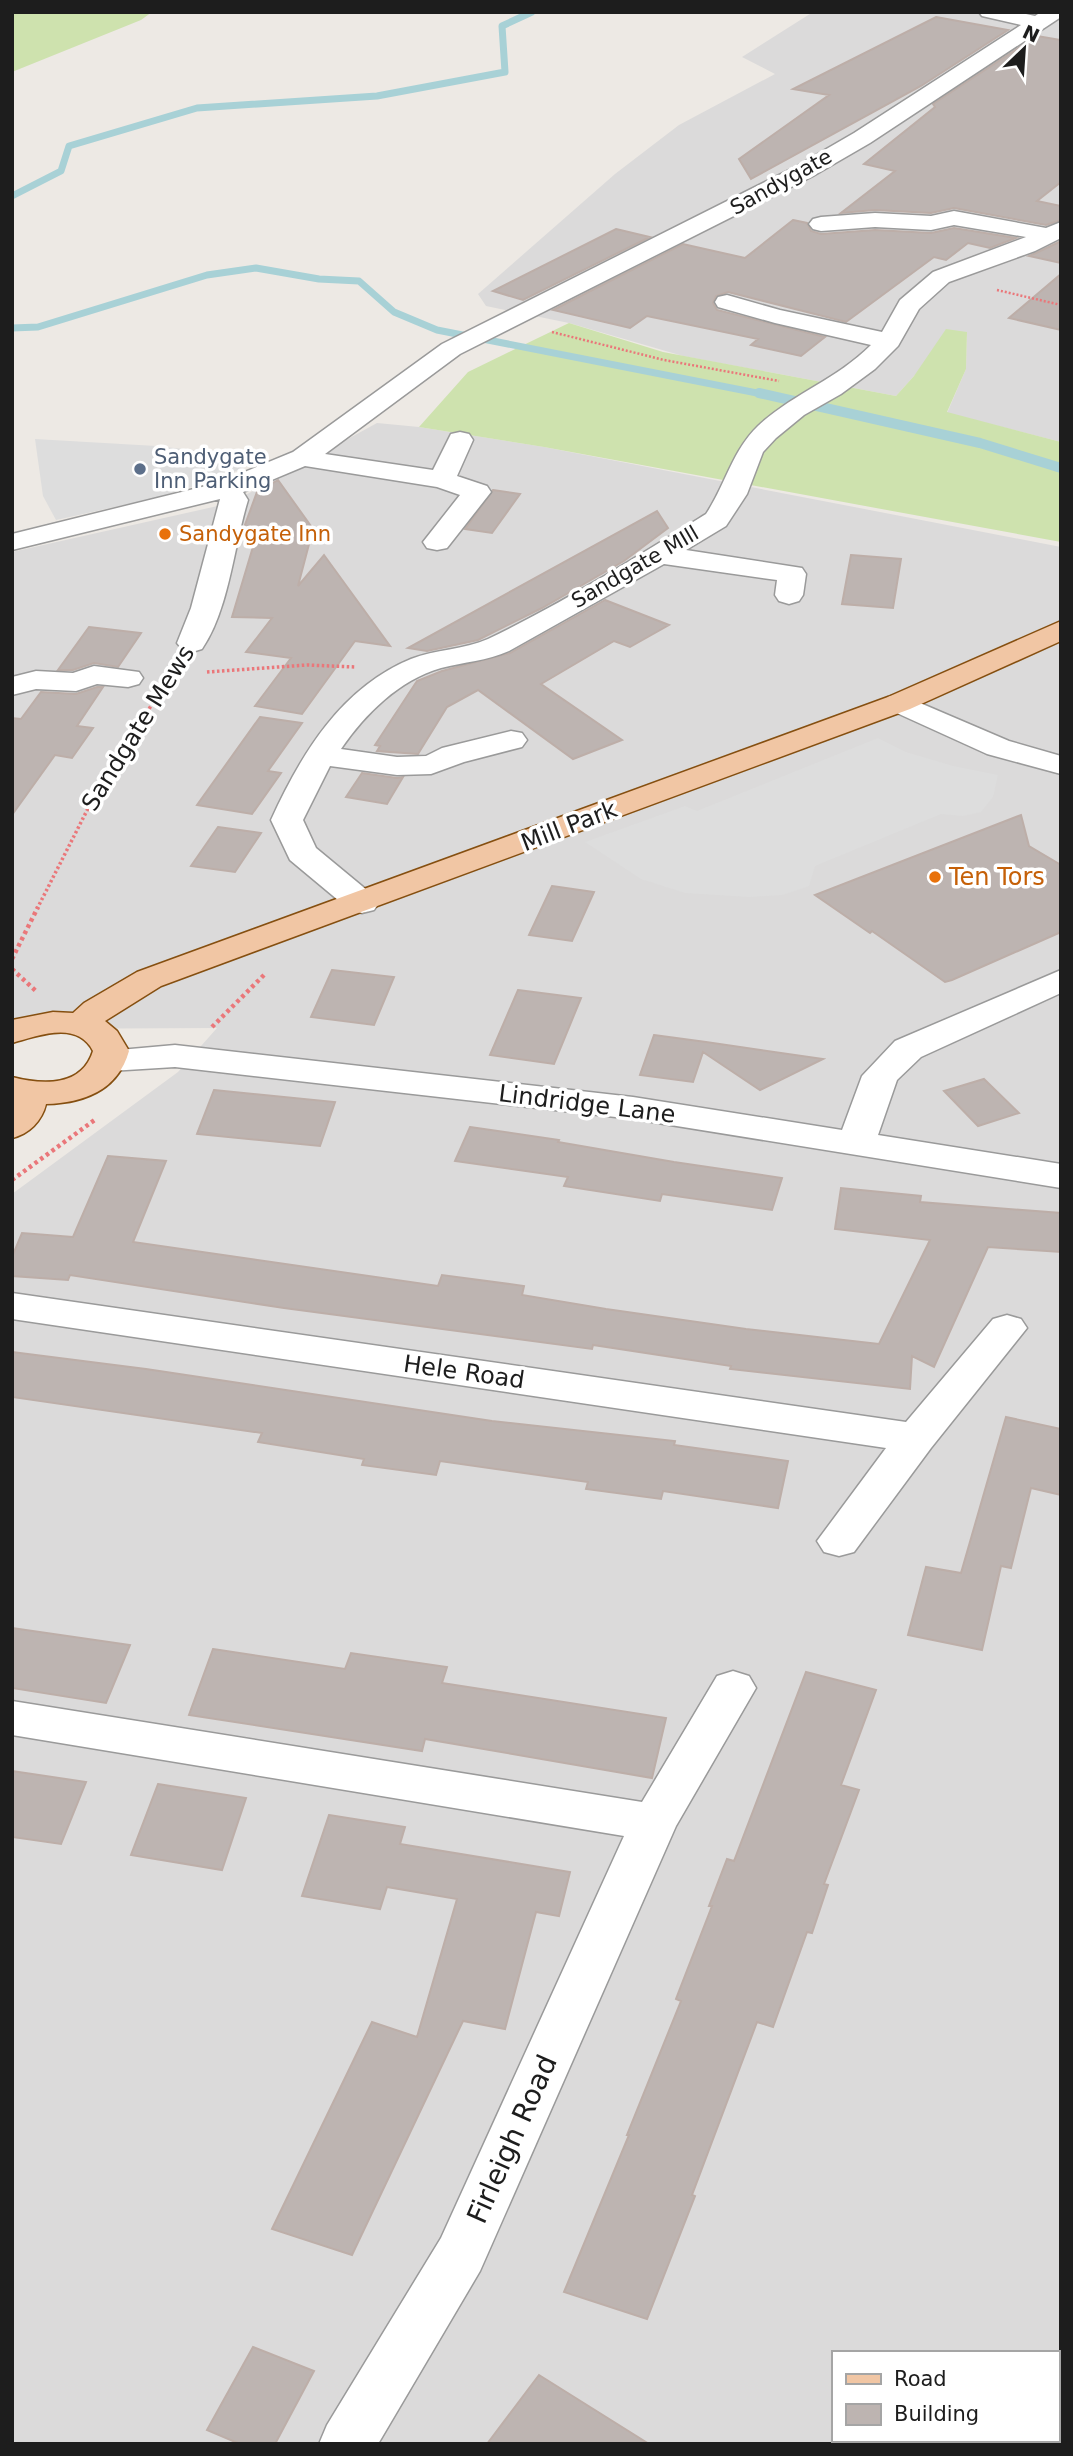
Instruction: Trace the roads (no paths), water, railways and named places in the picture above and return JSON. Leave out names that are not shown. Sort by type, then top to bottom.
[{"type":"main road","name":"Mill Park","points":[[81,1025],[96,1010],[149,979],[362,903],[899,703],[1061,630]]},
{"type":"main road","points":[[12,1032],[39,1024],[81,1025],[102,1036],[111,1051],[110,1060],[98,1076],[75,1088],[61,1092],[22,1091],[26,1111],[12,1127]]},
{"type":"street","points":[[989,12],[1047,18]]},
{"type":"street","name":"Sandygate","points":[[12,542],[227,489],[302,458],[451,349],[805,171],[862,138],[1047,18]]},
{"type":"street","points":[[911,206],[931,223]]},
{"type":"street","points":[[821,224],[875,220],[931,223],[954,218],[1054,232]]},
{"type":"street","name":"Sandgate MIll","points":[[362,903],[302,853],[287,820],[304,780],[351,713],[393,678],[424,664],[496,647],[716,520],[733,494],[751,450],[767,432],[866,364],[889,341],[909,305],[941,277],[1027,246],[1054,232]]},
{"type":"street","points":[[727,302],[775,316],[889,341]]},
{"type":"street","points":[[442,480],[460,440]]},
{"type":"street","points":[[302,458],[442,480],[477,492],[437,542]]},
{"type":"street","name":"Sandgate Mews","points":[[192,643],[212,592],[225,528],[234,500],[227,489]]},
{"type":"street","points":[[659,555],[792,575],[789,595]]},
{"type":"street","points":[[12,686],[36,680],[76,682],[94,675],[128,678]]},
{"type":"street","points":[[899,703],[985,745],[1026,758],[1061,765]]},
{"type":"street","points":[[320,755],[397,766],[431,765],[453,755],[511,740]]},
{"type":"street","points":[[856,1144],[880,1076],[908,1049],[1061,980]]},
{"type":"street","name":"Lindridge Lane","points":[[110,1060],[176,1056],[633,1108],[1061,1176]]},
{"type":"street","name":"Hele Road","points":[[12,1306],[916,1438]]},
{"type":"street","points":[[839,1541],[916,1438],[1007,1328]]},
{"type":"street","name":"Firleigh Road","points":[[347,2444],[461,2254],[654,1822],[733,1688]]},
{"type":"street","points":[[12,1718],[654,1822]]},
{"type":"waterway","points":[[12,196],[61,171],[69,146],[197,108],[377,96],[505,72],[502,26],[532,12]]},
{"type":"waterway","points":[[12,328],[38,327],[207,275],[256,268],[319,279],[359,281],[394,312],[437,330],[767,395]]},
{"type":"waterway","points":[[759,393],[980,443],[1061,468]]},
{"type":"place","name":"Sandygate Inn Parking","points":[[140,469]]},
{"type":"place","name":"Sandygate Inn","points":[[165,534]]},
{"type":"place","name":"Ten Tors","points":[[935,877]]}]
